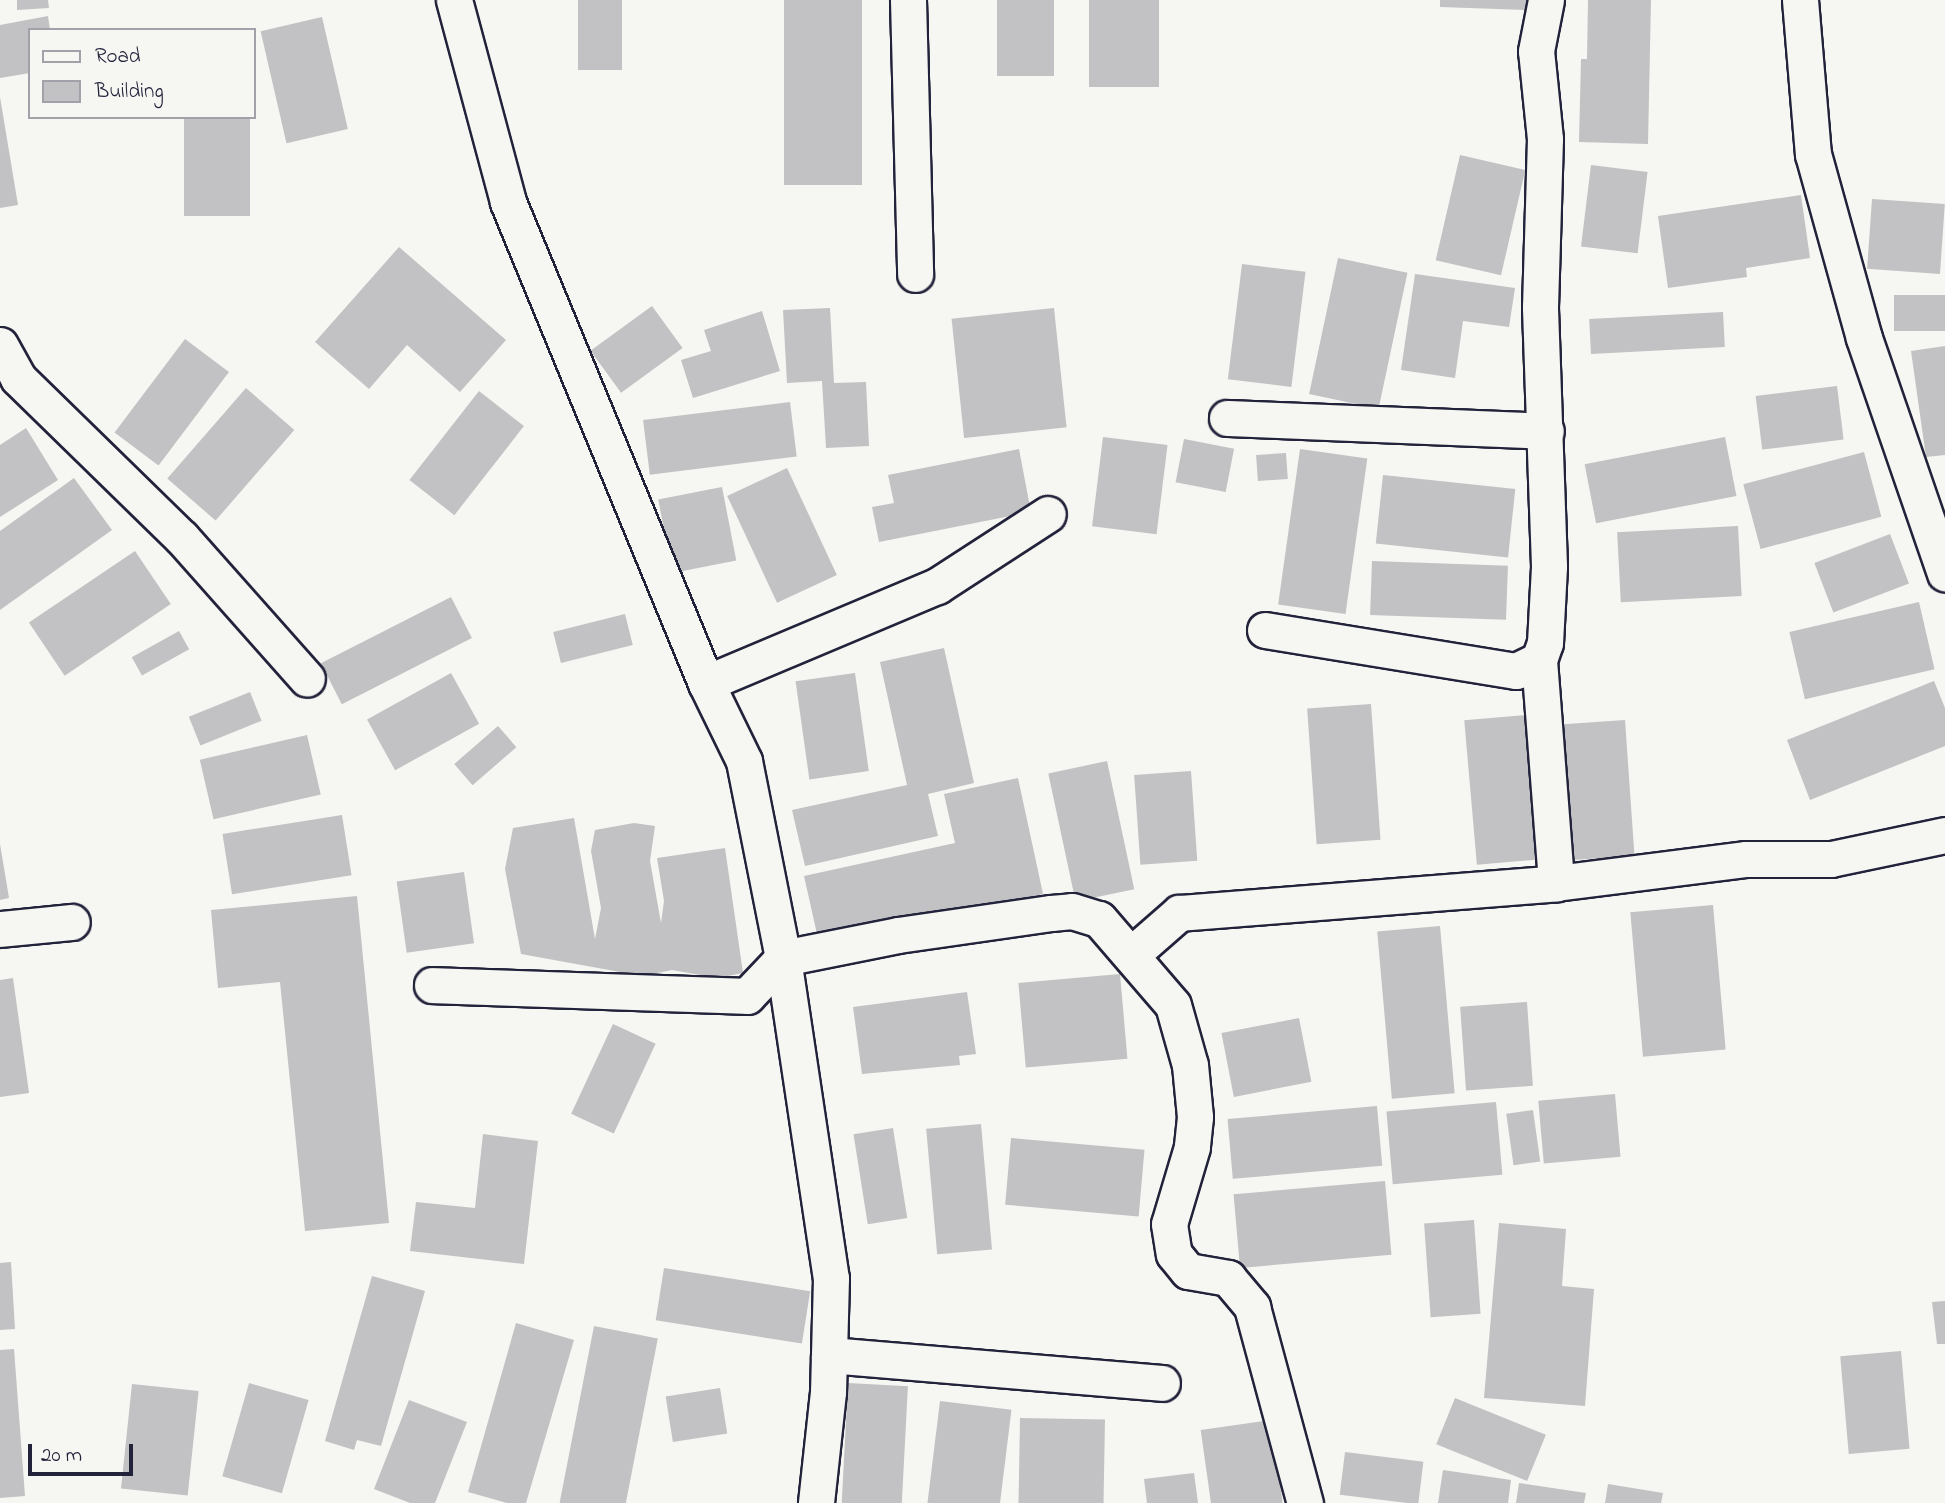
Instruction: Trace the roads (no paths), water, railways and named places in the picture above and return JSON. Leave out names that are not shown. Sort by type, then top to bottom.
[{"type":"street","points":[[454,0],[508,202],[706,683],[744,761],[783,958],[831,1278],[829,1355],[816,1503]]},
{"type":"street","points":[[908,0],[915,274]]},
{"type":"street","points":[[1546,0],[1536,51],[1545,139],[1540,307],[1549,566],[1545,643],[1539,660],[1556,883]]},
{"type":"street","points":[[1800,0],[1814,154],[1864,338],[1945,573]]},
{"type":"street","points":[[0,345],[9,383],[182,538],[307,679]]},
{"type":"street","points":[[1227,418],[1546,431]]},
{"type":"street","points":[[706,683],[937,586],[1048,514]]},
{"type":"street","points":[[1265,630],[1516,671],[1539,660]]},
{"type":"street","points":[[1131,955],[1179,913],[1556,883],[1746,859],[1831,859],[1945,835]]},
{"type":"street","points":[[432,985],[747,996],[783,958],[898,935],[1072,911],[1098,919],[1172,1005],[1190,1065],[1195,1117],[1192,1147],[1169,1224],[1174,1254],[1188,1271],[1228,1278],[1252,1307],[1305,1503]]},
{"type":"street","points":[[0,929],[72,922]]},
{"type":"street","points":[[829,1355],[1162,1383]]}]
